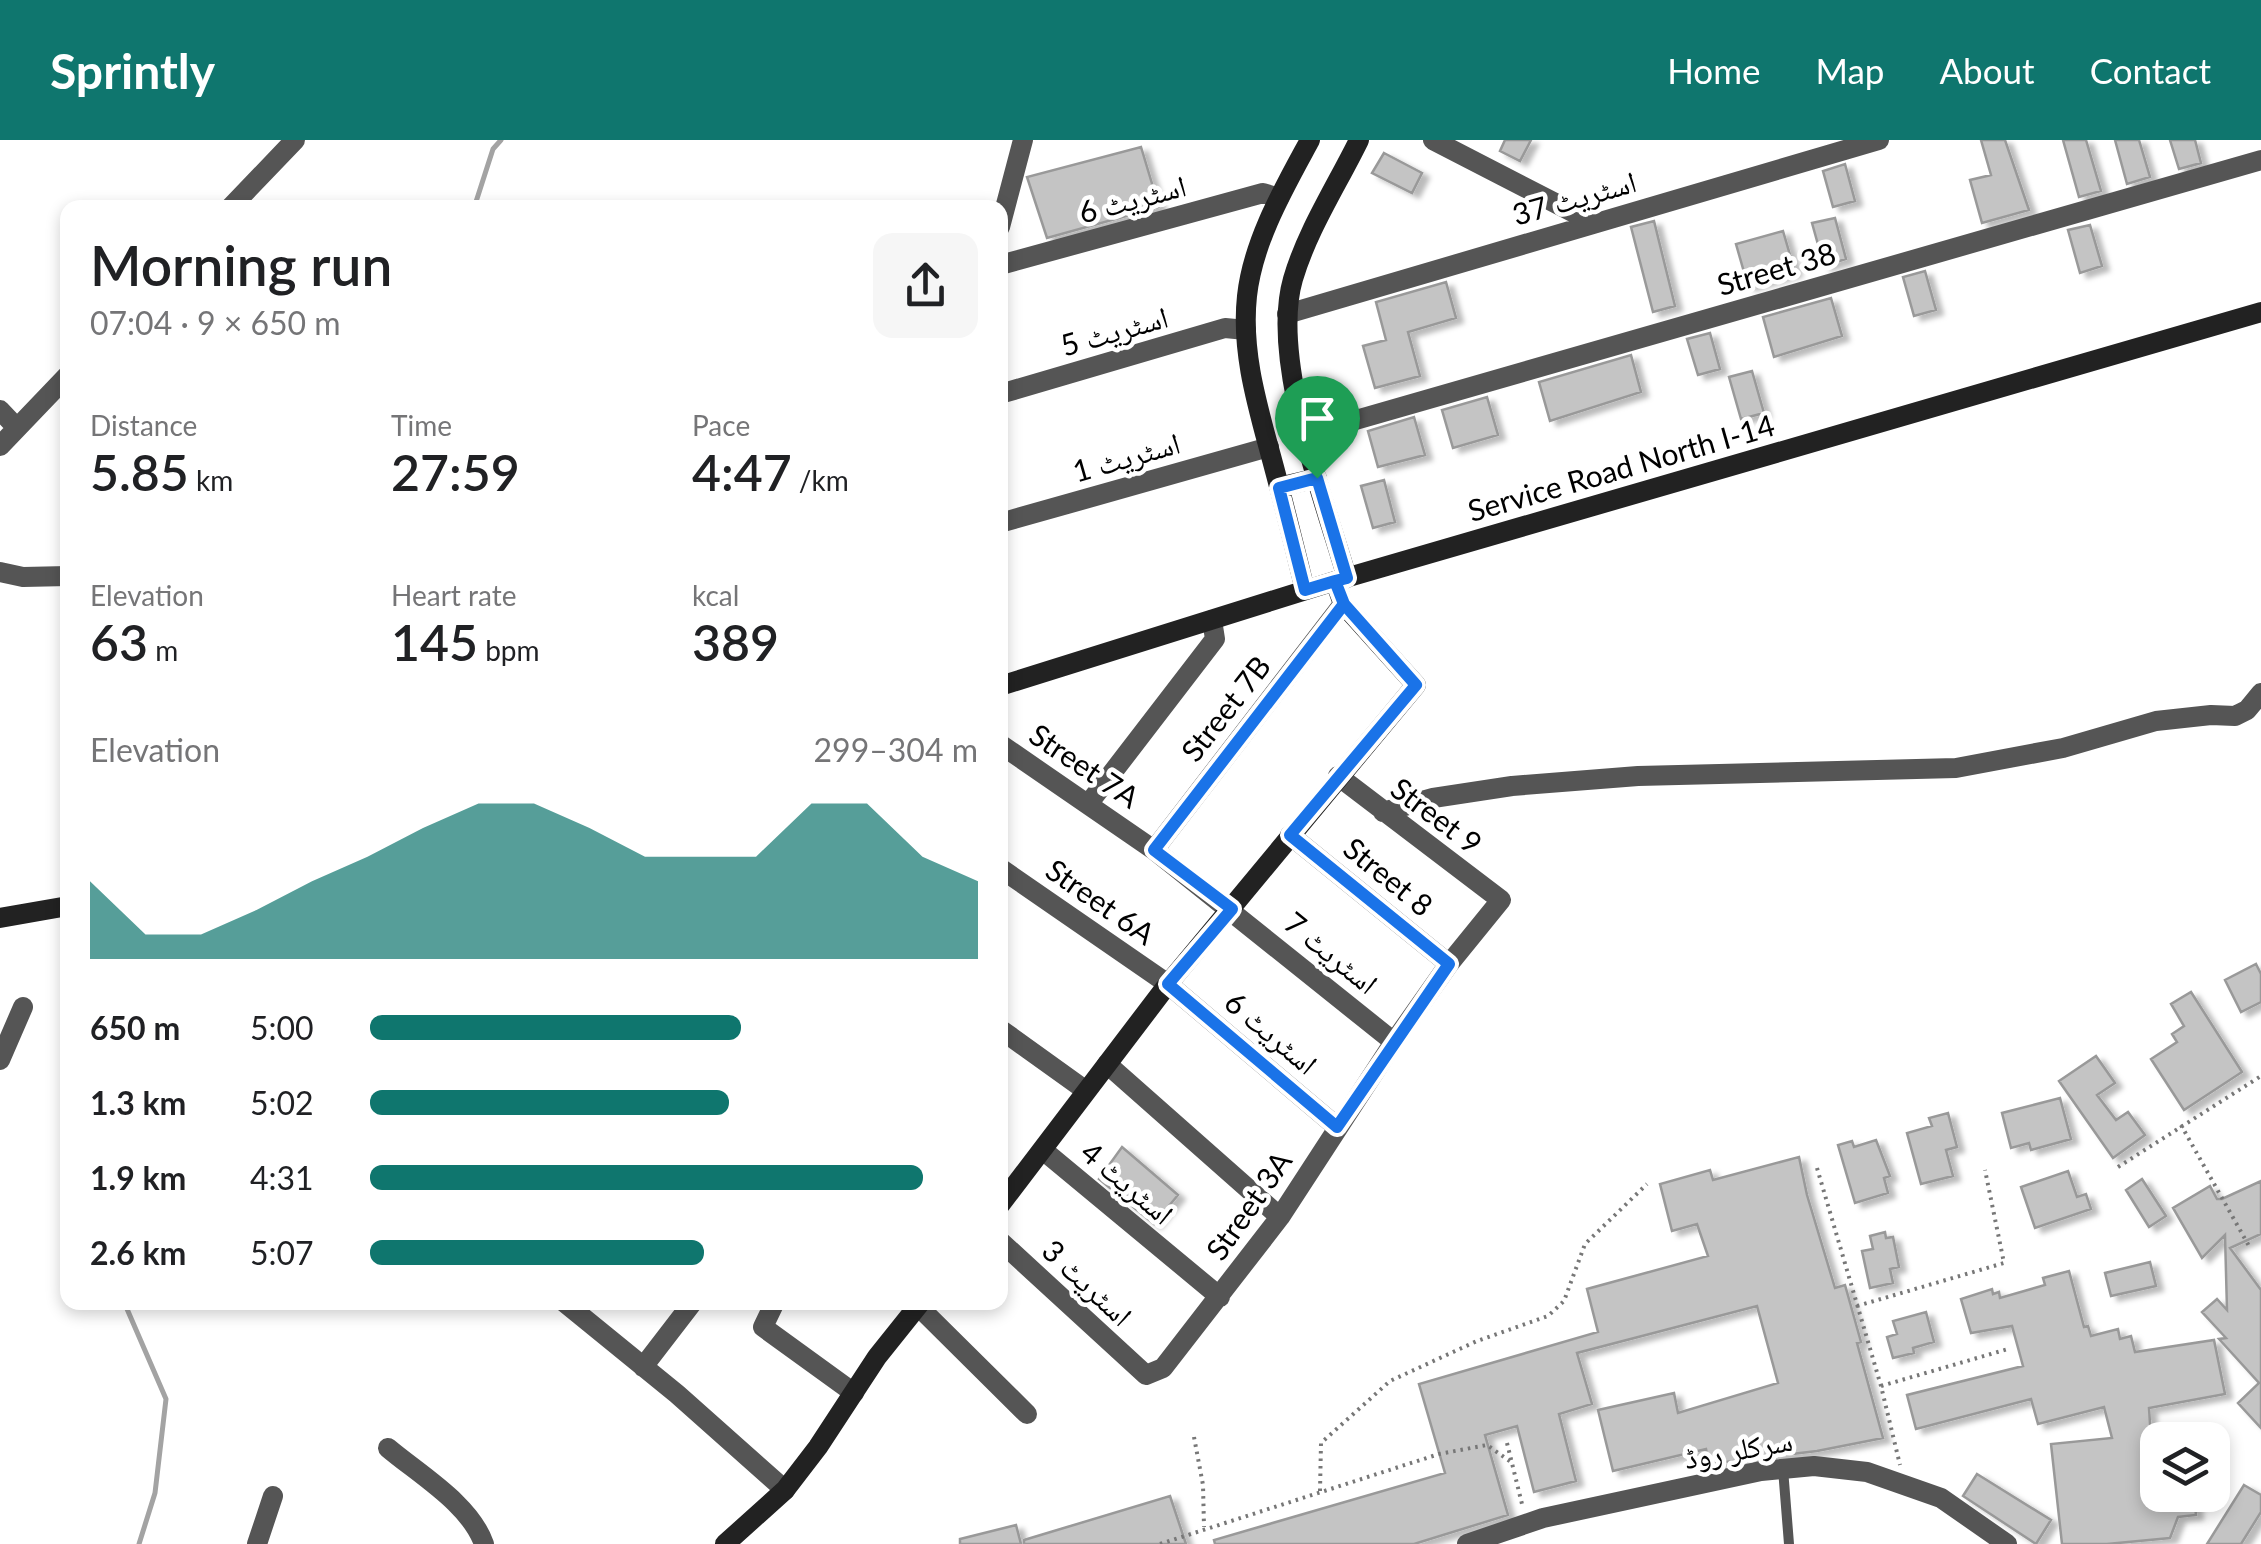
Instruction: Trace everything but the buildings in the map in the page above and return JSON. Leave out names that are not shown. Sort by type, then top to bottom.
[{"type":"main road","points":[[1305,590],[1250,369],[1246,330],[1250,277],[1279,198],[1310,140]]},
{"type":"main road","points":[[1008,1195],[1168,984],[1416,685],[1344,604],[1292,380],[1287,314],[1294,279],[1359,140]]},
{"type":"main road","name":"Service Road North I-14","points":[[1008,684],[1305,590],[2261,312]]},
{"type":"main road","points":[[1279,488],[1317,478]]},
{"type":"main road","points":[[0,918],[60,907]]},
{"type":"main road","points":[[725,1544],[786,1490],[877,1357],[915,1310]]},
{"type":"street","points":[[238,200],[295,140]]},
{"type":"street","points":[[1007,200],[1023,140]]},
{"type":"street","points":[[1433,140],[1594,222]]},
{"type":"street","name":"اسٹریٹ 37","points":[[1287,314],[1879,140]]},
{"type":"street","name":"Street 38","points":[[1306,434],[2261,160]]},
{"type":"street","name":"اسٹریٹ 6","points":[[1008,263],[1264,193],[1279,198]]},
{"type":"street","name":"اسٹریٹ 5","points":[[1008,392],[1226,328],[1246,330]]},
{"type":"street","points":[[0,446],[60,384]]},
{"type":"street","points":[[0,410],[16,428]]},
{"type":"street","name":"اسٹریٹ 1","points":[[1008,521],[1268,447]]},
{"type":"street","points":[[0,572],[60,576]]},
{"type":"street","name":"Street 7B","points":[[1154,850],[1344,604]]},
{"type":"street","points":[[1089,804],[1215,640],[1212,620]]},
{"type":"street","points":[[1383,812],[1434,798],[1512,786],[1638,776],[1956,768],[2063,748],[2156,722],[2235,716],[2248,710],[2261,694]]},
{"type":"street","name":"Street 7A","points":[[1008,749],[1232,909]]},
{"type":"street","name":"Street 9","points":[[1338,776],[1501,900]]},
{"type":"street","name":"Street 8","points":[[1290,835],[1449,964]]},
{"type":"street","name":"Street 6A","points":[[1008,874],[1168,984]]},
{"type":"street","name":"Street 3A","points":[[1136,1366],[1146,1374],[1162,1368],[1220,1297],[1280,1216],[1449,964],[1501,900]]},
{"type":"street","name":"اسٹریٹ 7","points":[[1232,909],[1394,1042]]},
{"type":"street","name":"اسٹریٹ 6","points":[[1168,984],[1337,1127]]},
{"type":"street","points":[[0,1060],[24,1007]]},
{"type":"street","points":[[1008,1034],[1085,1090]]},
{"type":"street","points":[[1107,1064],[1280,1216]]},
{"type":"street","name":"اسٹریٹ 4","points":[[1044,1151],[1220,1297]]},
{"type":"street","name":"اسٹریٹ 3","points":[[1008,1248],[1136,1366]]},
{"type":"street","points":[[574,1310],[786,1490]]},
{"type":"street","points":[[643,1367],[686,1310]]},
{"type":"street","points":[[771,1310],[763,1327],[854,1392]]},
{"type":"street","points":[[926,1310],[1027,1414]]},
{"type":"street","points":[[388,1448],[457,1505],[480,1530],[483,1544]]},
{"type":"street","name":"سرکلر روڈ","points":[[1467,1544],[1783,1469],[1814,1466],[1868,1472],[1940,1498],[2007,1544]]},
{"type":"street","points":[[257,1544],[273,1496]]},
{"type":"lane","points":[[1783,1469],[1789,1544]]},
{"type":"path","points":[[2118,1167],[2261,1076]]},
{"type":"path","points":[[2181,1124],[2250,1246]]},
{"type":"path","points":[[1818,1168],[1905,1484]]},
{"type":"path","points":[[1857,1306],[2004,1262],[1985,1170]]},
{"type":"path","points":[[1320,1491],[1321,1443],[1390,1382],[1476,1340],[1548,1316],[1564,1301],[1585,1244],[1647,1184]]},
{"type":"path","points":[[1881,1386],[2008,1350]]},
{"type":"path","points":[[1194,1437],[1203,1485],[1204,1528]]},
{"type":"path","points":[[1507,1443],[1512,1462],[1514,1532]]},
{"type":"path","points":[[1160,1544],[1439,1454],[1488,1444],[1512,1462]]},
{"type":"waterway","points":[[477,200],[493,149],[501,140]]},
{"type":"waterway","points":[[127,1310],[166,1399],[155,1493],[139,1544]]},
{"type":"route","points":[[1317,478],[1279,488],[1305,590],[1335,581],[1344,604],[1154,850],[1232,909],[1168,984],[1337,1127],[1449,964],[1290,835],[1416,685],[1344,604],[1335,581],[1347,578],[1317,478]]}]
